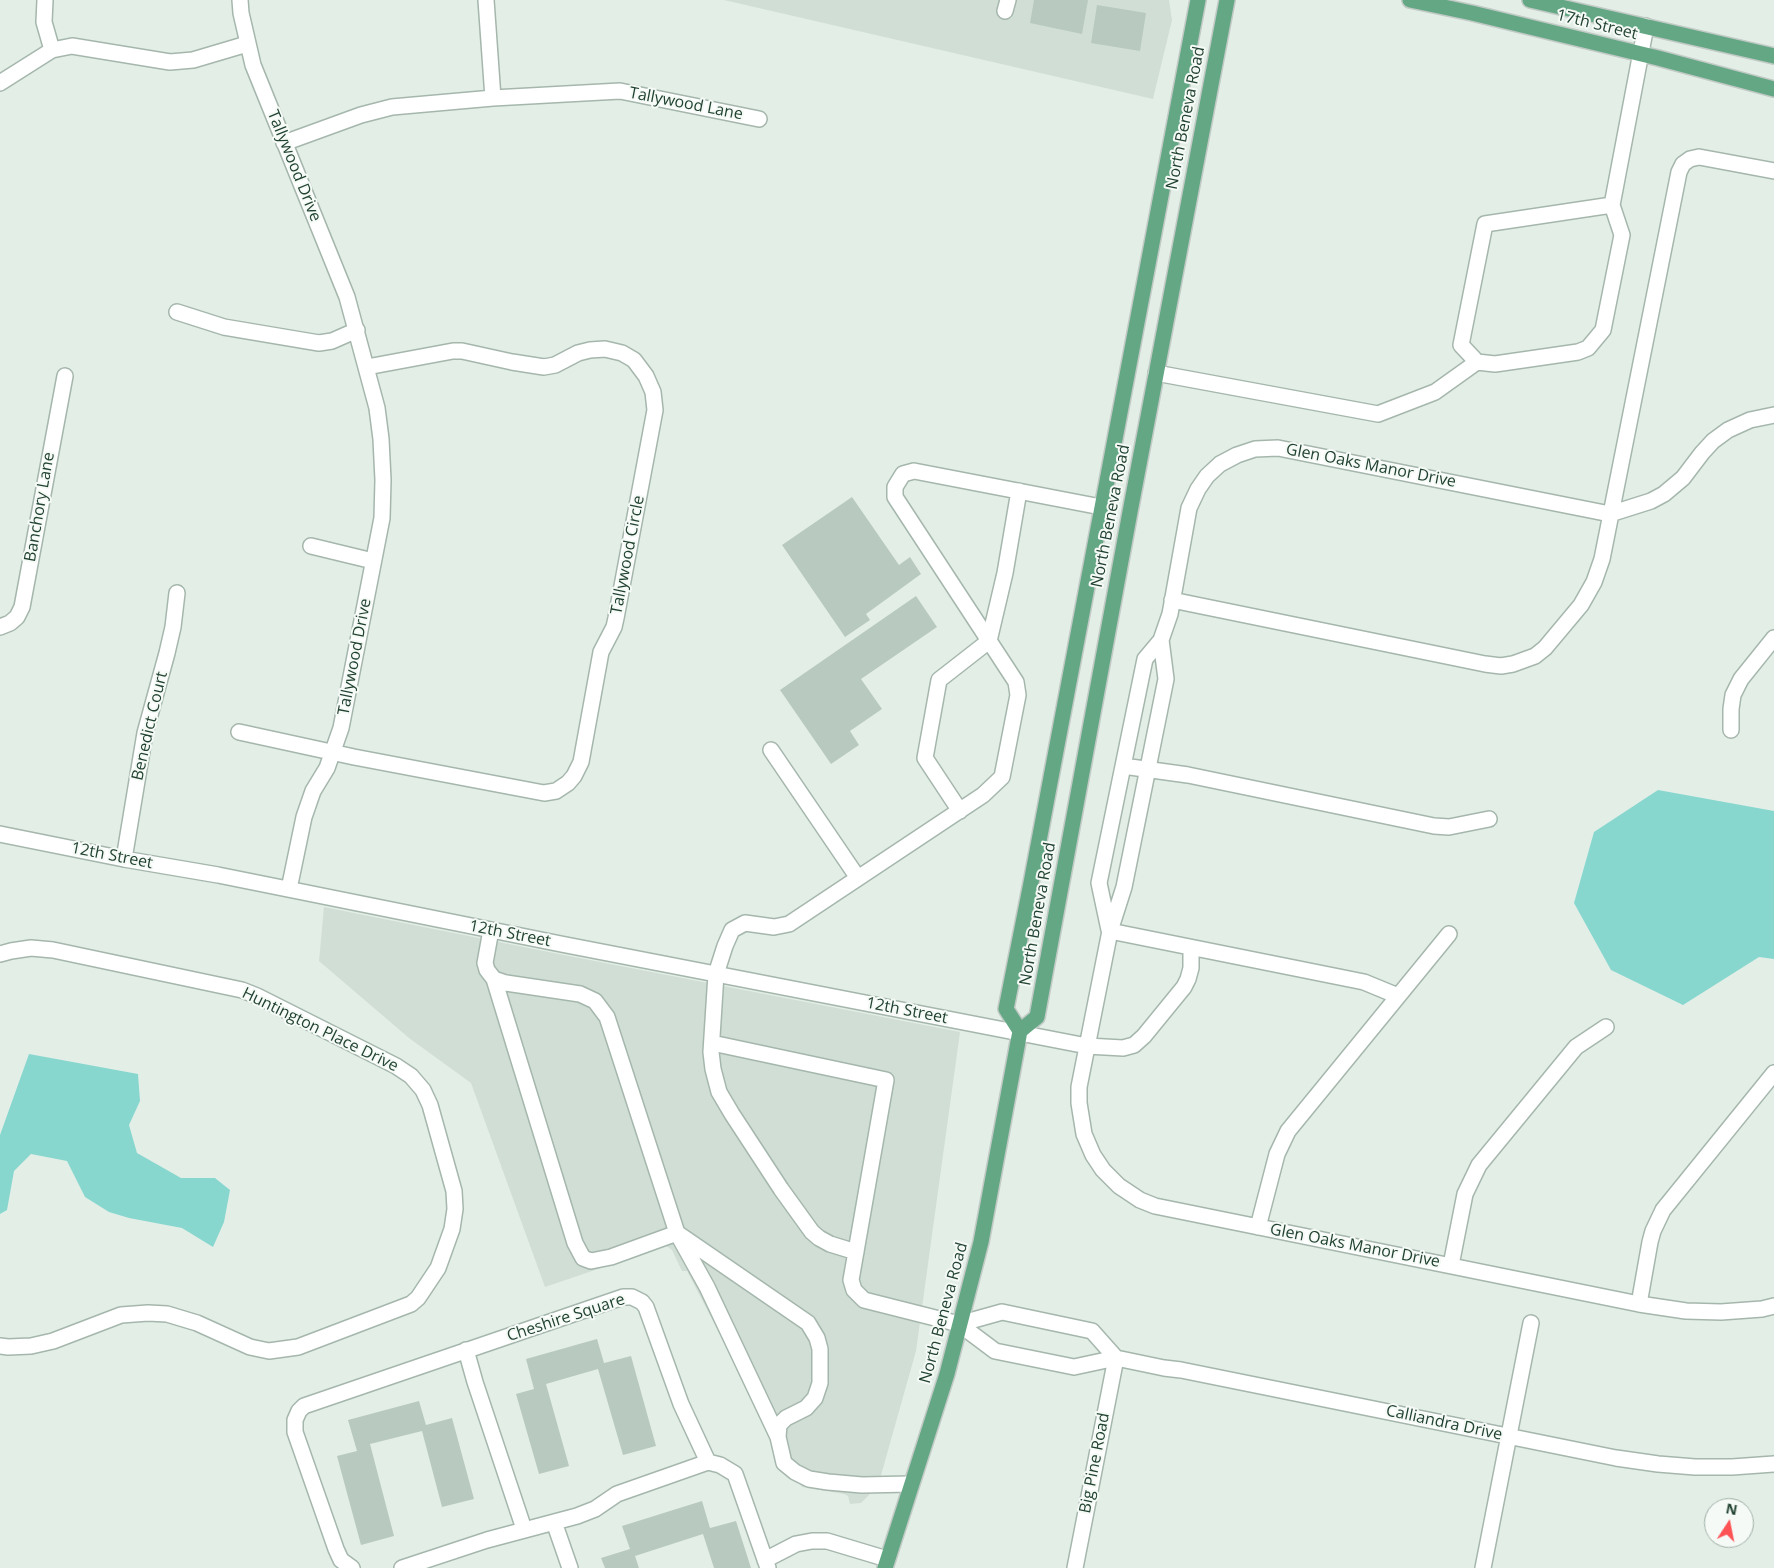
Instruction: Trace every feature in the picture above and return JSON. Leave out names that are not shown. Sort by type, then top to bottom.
[{"type":"main road","name":"North Beneva Road","points":[[1020,1032],[1006,1009],[1198,0]]},
{"type":"main road","name":"North Beneva Road","points":[[886,1564],[947,1374],[981,1242],[1020,1032],[1037,1017],[1226,0]]},
{"type":"main road","name":"17th Street","points":[[1410,0],[1658,58],[1774,89]]},
{"type":"main road","name":"17th Street","points":[[1530,0],[1774,56]]},
{"type":"street","points":[[45,0],[44,22],[52,50]]},
{"type":"street","name":"Tallywood Drive","points":[[240,0],[252,65],[347,297],[357,330],[377,408],[383,480],[382,518],[341,728],[327,768],[313,791],[304,817],[289,889]]},
{"type":"street","points":[[486,0],[494,98]]},
{"type":"street","points":[[1612,205],[1485,224],[1461,345],[1477,362],[1494,364],[1578,352],[1588,348],[1603,330],[1622,235],[1612,205],[1646,26]]},
{"type":"street","points":[[0,82],[52,50],[72,46],[170,62],[193,60],[247,44]]},
{"type":"street","name":"Tallywood Lane","points":[[284,143],[361,115],[392,108],[494,98],[620,91],[759,119]]},
{"type":"street","points":[[1172,600],[1485,664],[1513,664],[1535,656],[1545,648],[1581,605],[1594,582],[1602,559],[1679,172],[1683,164],[1690,159],[1699,157],[1774,171]]},
{"type":"street","points":[[176,312],[224,327],[319,343],[332,341],[357,330]]},
{"type":"street","name":"Tallywood Circle","points":[[333,752],[544,793],[556,791],[568,783],[581,762],[601,652],[614,627],[655,410],[653,392],[646,376],[634,360],[622,353],[605,349],[584,351],[555,366],[544,367],[462,351],[367,367]]},
{"type":"street","points":[[1156,373],[1378,414],[1435,392],[1477,362]]},
{"type":"street","name":"Banchory Lane","points":[[0,627],[10,623],[17,617],[22,607],[64,376]]},
{"type":"street","name":"Glen Oaks Manor Drive","points":[[1110,931],[1099,883],[1145,659],[1161,640],[1170,614],[1189,508],[1207,476],[1220,464],[1237,455],[1255,449],[1278,448],[1610,514],[1651,501],[1664,494],[1683,478],[1713,441],[1728,430],[1750,420],[1774,415]]},
{"type":"street","points":[[856,1252],[836,1246],[819,1238],[812,1232],[723,1101],[711,1058],[716,974],[725,946],[732,930],[745,923],[774,928],[789,924],[983,795],[1002,777],[1018,695],[1016,682],[894,497],[895,487],[903,474],[914,471],[1101,507]]},
{"type":"street","points":[[960,810],[925,758],[939,680],[989,641],[1019,491]]},
{"type":"street","points":[[311,546],[373,561]]},
{"type":"street","name":"Benedict Court","points":[[124,859],[145,733],[173,627],[177,593]]},
{"type":"street","points":[[1731,730],[1730,709],[1733,695],[1741,679],[1774,638]]},
{"type":"street","name":"Glen Oaks Manor Drive","points":[[1161,640],[1166,679],[1124,888],[1110,931],[1079,1087],[1081,1122],[1093,1154],[1104,1170],[1119,1186],[1140,1200],[1155,1206],[1258,1227],[1639,1304],[1686,1311],[1721,1312],[1774,1306]]},
{"type":"street","points":[[239,732],[333,752]]},
{"type":"street","points":[[771,750],[858,878]]},
{"type":"street","points":[[1123,766],[1147,771],[1188,775],[1434,826],[1449,827],[1490,819]]},
{"type":"street","name":"12th Street","points":[[0,834],[124,859],[218,874],[491,930],[1020,1032]]},
{"type":"street","points":[[491,930],[485,964],[494,979],[575,1243],[583,1258],[591,1261],[611,1257],[677,1233]]},
{"type":"street","points":[[1110,931],[1364,982],[1398,996]]},
{"type":"street","name":"Glen Oaks Manor Drive","points":[[1258,1227],[1277,1154],[1288,1131],[1449,934]]},
{"type":"street","name":"Huntington Place Drive","points":[[0,954],[11,950],[31,948],[53,950],[242,990],[396,1066],[411,1076],[423,1090],[430,1105],[454,1191],[455,1208],[452,1229],[438,1268],[412,1304],[298,1347],[268,1351],[250,1347],[197,1323],[167,1314],[148,1313],[121,1315],[54,1341],[31,1346],[0,1346]]},
{"type":"street","points":[[1020,1032],[1087,1046],[1123,1048],[1134,1045],[1144,1036],[1184,987],[1191,968],[1191,948]]},
{"type":"street","points":[[494,979],[506,983],[580,994],[595,1002],[607,1017],[677,1233],[707,1287],[778,1437],[784,1464],[809,1479],[862,1485],[911,1484]]},
{"type":"street","name":"Glen Oaks Manor Drive","points":[[1452,1266],[1465,1194],[1479,1165],[1576,1047],[1606,1027]]},
{"type":"street","points":[[712,1043],[886,1080],[852,1280],[852,1285],[858,1295],[864,1300],[959,1324],[1002,1312],[1092,1330],[1116,1358]]},
{"type":"street","points":[[1639,1304],[1650,1242],[1663,1210],[1774,1073]]},
{"type":"street","points":[[677,1233],[808,1323],[817,1338],[820,1349],[820,1383],[815,1398],[806,1408],[786,1418],[779,1425],[778,1437]]},
{"type":"street","name":"Cheshire Square","points":[[352,1568],[341,1560],[336,1549],[295,1432],[295,1420],[299,1411],[304,1406],[623,1297],[632,1297],[642,1302],[646,1307],[681,1404],[708,1462]]},
{"type":"street","points":[[1482,1568],[1531,1323]]},
{"type":"street","name":"Calliandra Drive","points":[[959,1324],[995,1351],[1074,1367],[1116,1358],[1616,1458],[1658,1464],[1695,1467],[1774,1464]]},
{"type":"street","points":[[466,1350],[524,1529]]},
{"type":"street","name":"Big Pine Road","points":[[1075,1568],[1116,1358]]},
{"type":"street","points":[[402,1568],[524,1529],[595,1509],[617,1494],[708,1462],[720,1465],[735,1474],[767,1564],[796,1544],[812,1541],[827,1542],[886,1564]]},
{"type":"street","points":[[554,1522],[570,1568]]},
{"type":"shaded area","points":[[724,0],[1169,0],[1172,20],[1153,99]]},
{"type":"shaded area","points":[[324,907],[960,1032],[916,1351],[878,1486],[861,1503],[850,1504],[848,1496],[844,1494],[802,1487],[793,1475],[687,1271],[682,1271],[672,1250],[668,1247],[666,1246],[545,1287],[471,1083],[409,1038],[319,961]]},
{"type":"water","points":[[1658,790],[1774,811],[1774,959],[1759,957],[1683,1005],[1611,970],[1574,903],[1594,832]]},
{"type":"water","points":[[29,1054],[138,1074],[140,1101],[129,1125],[137,1153],[181,1178],[215,1178],[230,1190],[224,1222],[213,1247],[182,1228],[129,1218],[109,1212],[85,1197],[67,1161],[31,1154],[14,1171],[7,1210],[0,1214],[0,1135]]},
{"type":"building","points":[[1034,0],[1088,0],[1082,34],[1030,23]]},
{"type":"building","points":[[1097,5],[1146,13],[1140,51],[1091,43]]},
{"type":"building","points":[[852,497],[899,565],[910,557],[921,574],[866,614],[870,620],[845,637],[782,545]]},
{"type":"building","points":[[916,596],[937,627],[861,679],[882,709],[850,731],[859,745],[831,764],[780,690]]},
{"type":"building","points":[[597,1339],[604,1363],[631,1356],[656,1446],[623,1455],[598,1369],[546,1384],[569,1466],[539,1474],[516,1394],[534,1389],[526,1359]]},
{"type":"building","points":[[419,1401],[426,1425],[452,1418],[474,1499],[442,1507],[422,1431],[370,1444],[394,1536],[361,1545],[337,1456],[357,1451],[348,1420]]},
{"type":"building","points":[[702,1501],[710,1528],[736,1521],[751,1568],[714,1568],[703,1534],[635,1556],[639,1568],[605,1568],[601,1558],[630,1549],[622,1526]]}]
